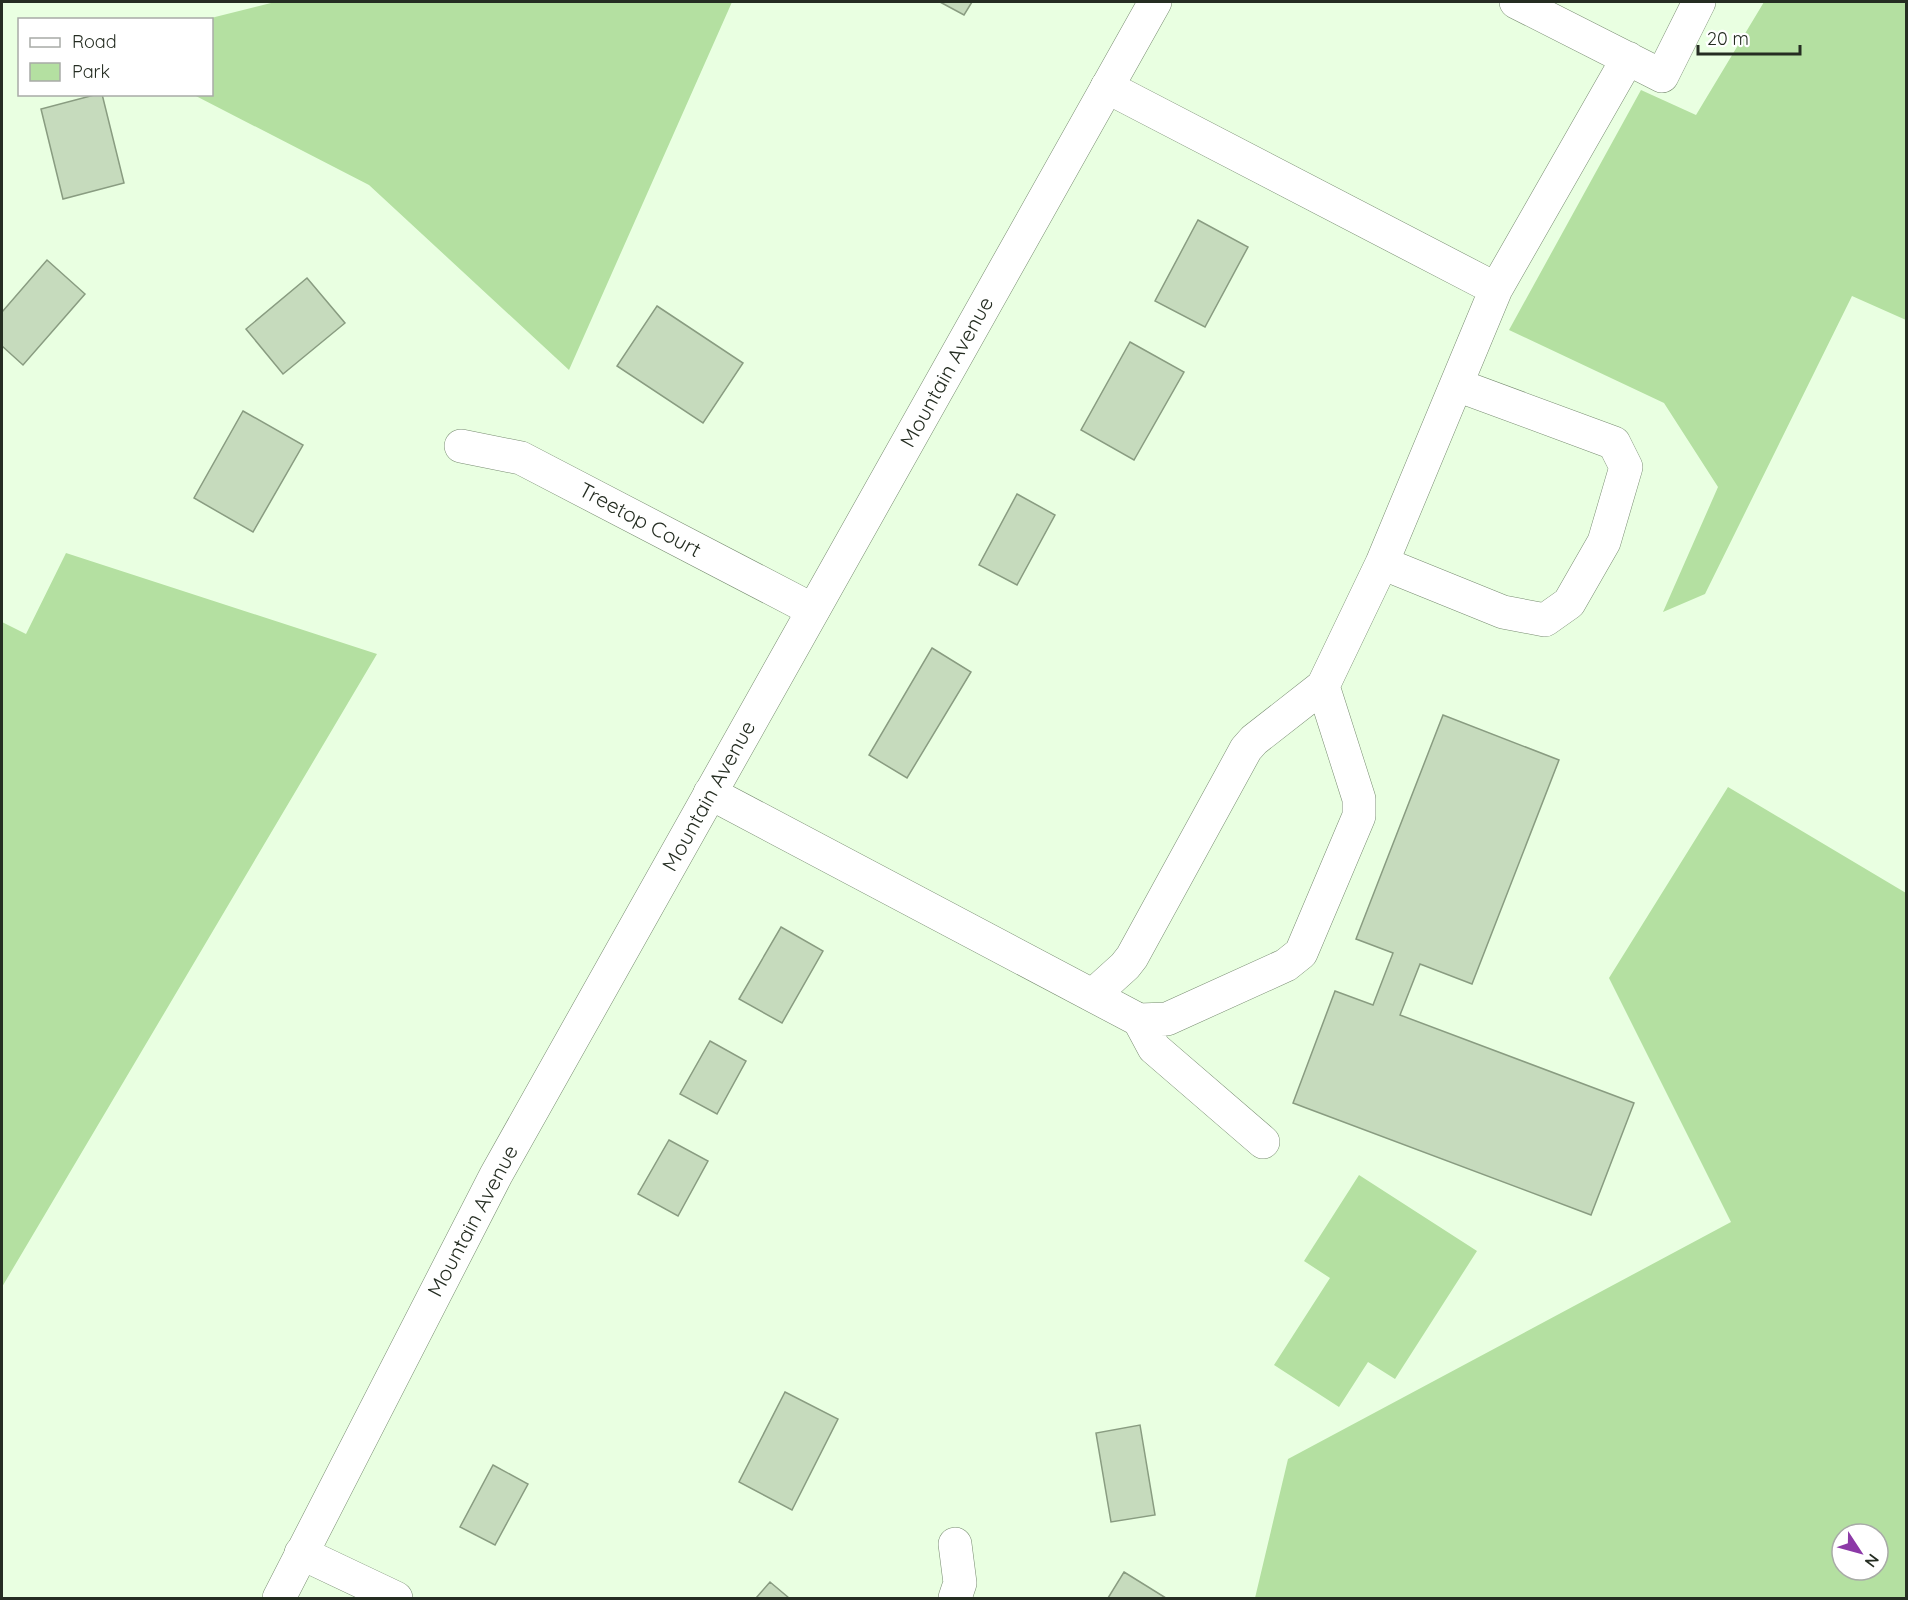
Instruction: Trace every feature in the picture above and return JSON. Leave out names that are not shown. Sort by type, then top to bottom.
[{"type":"main road","name":"Mountain Avenue","points":[[279,1599],[496,1175],[1155,2]]},
{"type":"main road","points":[[1516,2],[1662,76],[1699,2]]},
{"type":"main road","points":[[1093,995],[1132,957],[1246,749],[1254,740],[1323,686],[1382,563],[1496,289],[1628,58]]},
{"type":"main road","points":[[1107,87],[1496,289]]},
{"type":"main road","points":[[1382,563],[1503,612],[1545,620],[1569,603],[1604,542],[1626,467],[1614,443],[1457,385]]},
{"type":"main road","name":"Treetop Court","points":[[461,446],[521,458],[813,610]]},
{"type":"main road","points":[[710,793],[1139,1020],[1167,1019],[1286,965],[1301,953],[1359,816],[1359,799],[1323,686]]},
{"type":"main road","points":[[1139,1020],[1154,1048],[1263,1142]]},
{"type":"main road","points":[[955,1544],[960,1583],[955,1599]]},
{"type":"main road","points":[[301,1553],[396,1599]]},
{"type":"green space","points":[[275,2],[732,2],[569,370],[369,185],[196,96],[213,96],[213,18],[211,18]]},
{"type":"green space","points":[[1764,2],[1906,2],[1906,320],[1852,296],[1705,594],[1663,612],[1718,487],[1664,403],[1509,330],[1641,90],[1696,115]]},
{"type":"green space","points":[[66,553],[377,654],[2,1287],[2,622],[26,634]]},
{"type":"green space","points":[[1728,787],[1906,893],[1906,1598],[1255,1598],[1288,1459],[1731,1222],[1609,978]]},
{"type":"green space","points":[[1359,1175],[1477,1251],[1395,1379],[1368,1362],[1339,1407],[1274,1365],[1330,1278],[1304,1261]]},
{"type":"building","points":[[940,2],[972,2],[964,15]]},
{"type":"building","points":[[90,96],[102,96],[124,183],[63,199],[41,109]]},
{"type":"building","points":[[1198,220],[1248,247],[1205,327],[1155,301]]},
{"type":"building","points":[[47,260],[85,294],[23,365],[2,346],[2,312]]},
{"type":"building","points":[[307,278],[345,323],[283,374],[246,329]]},
{"type":"building","points":[[657,306],[743,363],[703,423],[617,366]]},
{"type":"building","points":[[1130,342],[1184,372],[1134,460],[1081,430]]},
{"type":"building","points":[[243,411],[303,445],[253,532],[194,498]]},
{"type":"building","points":[[1017,494],[1055,515],[1017,585],[979,565]]},
{"type":"building","points":[[932,648],[971,672],[907,778],[869,755]]},
{"type":"building","points":[[1443,715],[1559,760],[1472,984],[1420,964],[1400,1015],[1634,1103],[1591,1215],[1293,1103],[1335,991],[1373,1005],[1393,953],[1356,939]]},
{"type":"building","points":[[781,927],[823,951],[782,1023],[739,999]]},
{"type":"building","points":[[710,1041],[746,1061],[717,1114],[680,1094]]},
{"type":"building","points":[[669,1140],[708,1161],[678,1216],[638,1194]]},
{"type":"building","points":[[785,1392],[838,1419],[792,1510],[739,1482]]},
{"type":"building","points":[[1140,1425],[1155,1515],[1111,1522],[1096,1433]]},
{"type":"building","points":[[493,1465],[528,1484],[495,1545],[460,1527]]},
{"type":"building","points":[[1124,1572],[1166,1598],[1108,1598]]},
{"type":"building","points":[[770,1582],[789,1598],[756,1598]]}]
